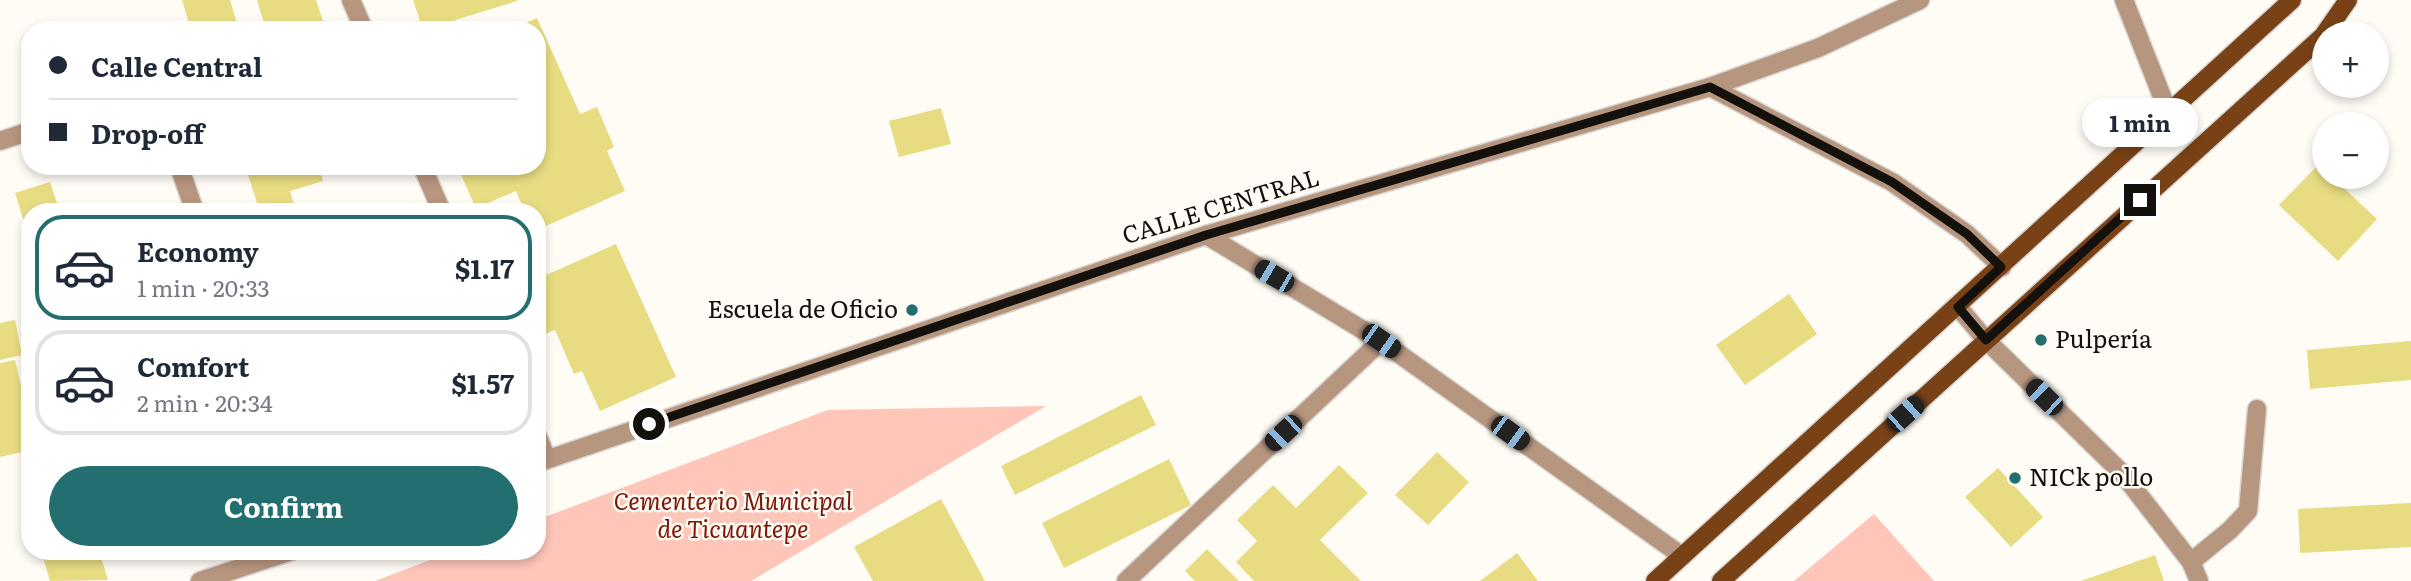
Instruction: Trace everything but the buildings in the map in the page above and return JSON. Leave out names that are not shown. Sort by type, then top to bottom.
[{"type":"main road","points":[[1655,581],[2292,0]]},
{"type":"main road","points":[[2334,21],[2348,0]]},
{"type":"main road","points":[[1721,581],[2312,46]]},
{"type":"street","points":[[351,0],[358,21]]},
{"type":"street","name":"CALLE CENTRAL","points":[[546,460],[1206,235],[1710,87],[1818,48],[1920,0]]},
{"type":"street","points":[[2124,0],[2169,114]]},
{"type":"street","points":[[1710,87],[1892,182],[1967,234],[2001,267]]},
{"type":"street","points":[[0,141],[21,134]]},
{"type":"street","points":[[182,175],[192,203]]},
{"type":"street","points":[[426,175],[438,203]]},
{"type":"street","points":[[1206,235],[1381,341],[1682,556]]},
{"type":"street","points":[[1958,307],[1986,340],[2122,473],[2191,562],[2199,581]]},
{"type":"street","points":[[1126,581],[1381,341]]},
{"type":"street","points":[[2191,562],[2230,530],[2248,511],[2257,409]]},
{"type":"street","points":[[200,581],[264,560]]},
{"type":"green space","name":"Cementerio Municipal de Ticuantepe","points":[[1046,406],[751,581],[375,581],[430,560],[546,560],[546,517],[828,410]]},
{"type":"green space","points":[[1874,514],[1934,581],[1794,581]]},
{"type":"place","name":"Escuela de Oficio","points":[[912,310]]},
{"type":"place","name":"Pulpería","points":[[2041,340]]},
{"type":"place","name":"NICk pollo","points":[[2015,478]]},
{"type":"route","points":[[649,424],[1206,235],[1710,87],[1892,182],[1967,234],[2001,267],[1958,307],[1986,340],[2140,200]]}]
